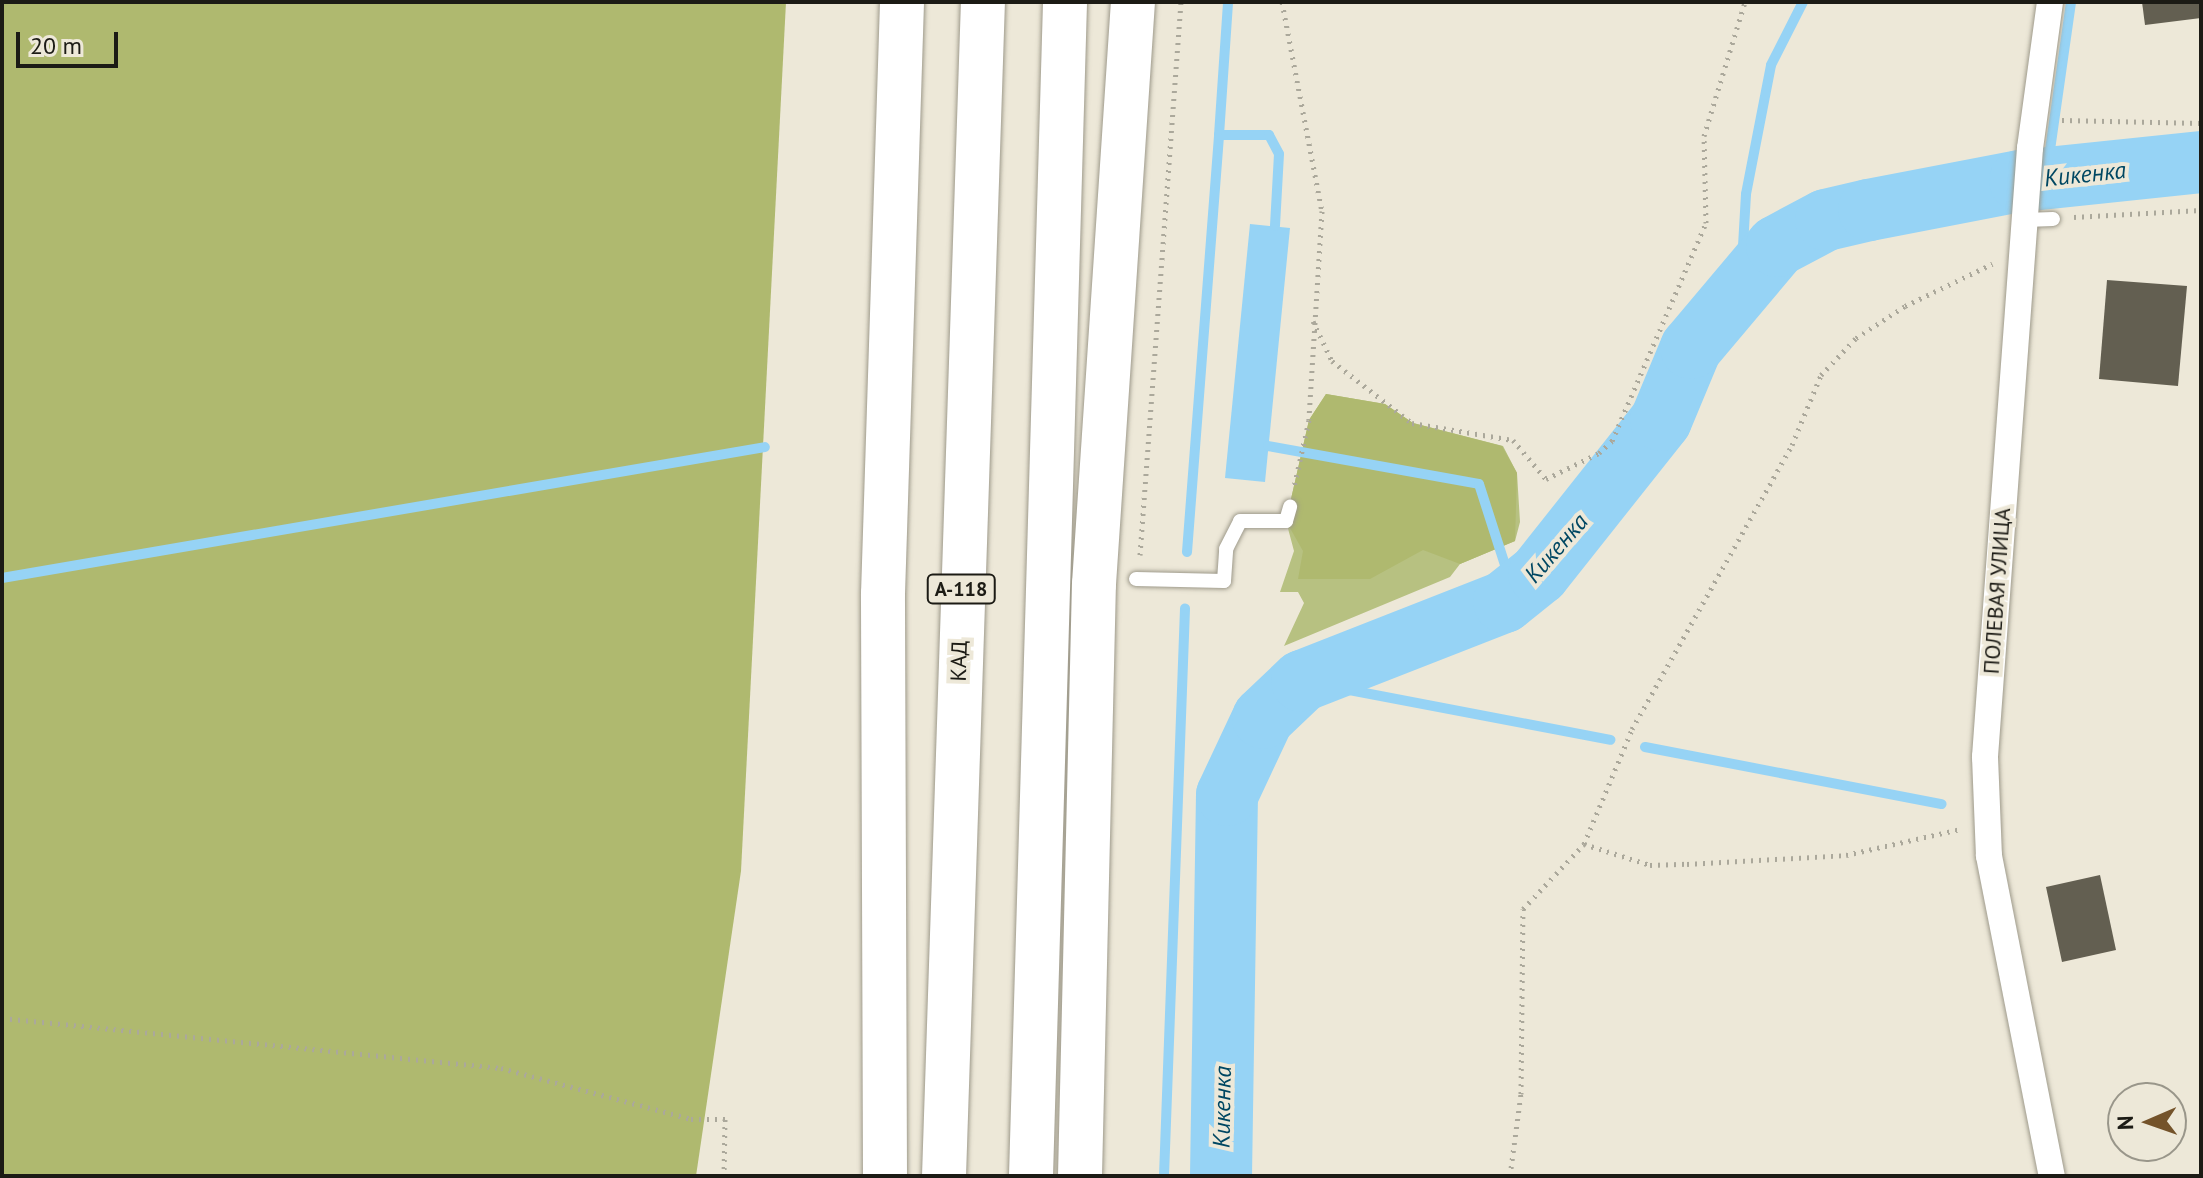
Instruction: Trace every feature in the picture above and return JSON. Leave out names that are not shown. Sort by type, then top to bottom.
[{"type":"highway","points":[[885,1176],[883,594],[902,2]]},
{"type":"highway","name":"КАД","points":[[944,1176],[983,2]]},
{"type":"highway","points":[[1031,1176],[1065,2]]},
{"type":"highway","points":[[1080,1176],[1094,584],[1133,2]]},
{"type":"street","name":"ПОЛЕВАЯ УЛИЦА","points":[[2050,2],[2030,148],[1985,828],[2052,1176]]},
{"type":"lane","points":[[2026,212],[2053,219]]},
{"type":"lane","points":[[1136,579],[1224,581],[1226,549],[1240,521],[1286,521],[1290,504]]},
{"type":"path","points":[[1136,579],[1181,2]]},
{"type":"path","points":[[1282,2],[1322,211],[1309,420],[1290,504]]},
{"type":"path","points":[[1313,321],[1332,361],[1412,423],[1513,440],[1546,479],[1599,453],[1612,441],[1706,223],[1704,136],[1745,2]]},
{"type":"path","points":[[2035,111],[2069,122],[2201,123]]},
{"type":"path","points":[[2053,219],[2201,210]]},
{"type":"path","points":[[1510,1176],[1521,1094],[1523,909],[1584,844],[1632,729],[1792,445],[1821,375],[1856,338],[1905,306],[2023,252]]},
{"type":"path","points":[[1584,844],[1650,865],[1687,864],[1846,855],[1985,828]]},
{"type":"path","points":[[2,1018],[501,1068],[691,1119],[725,1119],[724,1176]]},
{"type":"green space","points":[[2,2],[786,2],[741,871],[696,1176],[2,1176]]},
{"type":"green space","points":[[2201,152],[2201,174],[2062,187],[2063,169],[2079,163]]},
{"type":"green space","points":[[1326,394],[1385,404],[1413,423],[1503,446],[1517,473],[1520,522],[1515,541],[1460,564],[1450,577],[1284,646],[1304,603],[1298,592],[1280,592],[1294,551],[1286,521],[1309,420]]},
{"type":"green space","points":[[1326,394],[1385,404],[1413,423],[1502,446],[1517,473],[1515,541],[1460,564],[1423,550],[1370,579],[1298,579],[1303,551],[1286,521],[1309,420]]},
{"type":"water","points":[[1250,224],[1290,228],[1265,482],[1225,478]]},
{"type":"building","points":[[2142,2],[2201,2],[2201,18],[2145,25]]},
{"type":"building","points":[[2107,280],[2187,286],[2178,386],[2099,379]]},
{"type":"building","points":[[2100,875],[2116,950],[2062,962],[2046,887]]},
{"type":"waterway","points":[[1219,135],[1228,2]]},
{"type":"waterway","points":[[1741,281],[1746,194],[1771,65],[1803,2]]},
{"type":"waterway","points":[[2046,178],[2071,2]]},
{"type":"waterway","points":[[1187,552],[1219,135],[1269,135],[1279,154],[1275,226]]},
{"type":"waterway","name":"Кикенка","points":[[1221,1176],[1227,795],[1263,718],[1302,681],[1504,602],[1539,574],[1661,420],[1691,348],[1777,246],[1826,220],[1869,210],[2020,181],[2201,162]]},
{"type":"waterway","points":[[1268,446],[1479,484],[1515,596]]},
{"type":"waterway","points":[[2,578],[765,447]]},
{"type":"waterway","points":[[1164,1176],[1185,608]]},
{"type":"waterway","points":[[1302,681],[1610,740]]},
{"type":"waterway","points":[[1645,747],[1942,804]]}]
